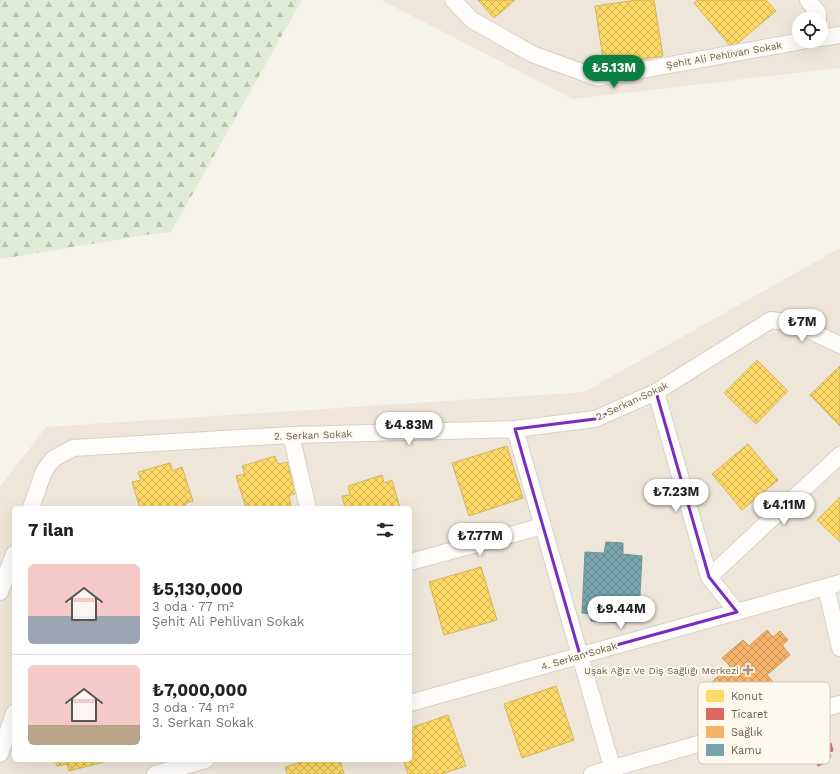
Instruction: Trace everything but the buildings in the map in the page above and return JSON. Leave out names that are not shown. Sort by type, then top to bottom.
[{"type":"street","name":"Şehit Ali Pehlivan Sokak","points":[[453,0],[472,20],[532,54],[598,78],[792,43]]},
{"type":"street","points":[[808,0],[817,12]]},
{"type":"street","points":[[828,37],[840,35]]},
{"type":"street","name":"2. Serkan Sokak","points":[[32,506],[44,471],[52,459],[73,448],[291,435],[515,429],[595,420],[656,392],[771,320],[794,323],[840,345]]},
{"type":"street","points":[[656,392],[709,577],[737,612]]},
{"type":"street","points":[[515,429],[614,771]]},
{"type":"street","points":[[291,435],[308,506]]},
{"type":"street","points":[[709,577],[840,455]]},
{"type":"street","points":[[412,561],[543,526]]},
{"type":"street","points":[[0,592],[12,559]]},
{"type":"street","points":[[833,585],[840,648]]},
{"type":"street","name":"4. Serkan Sokak","points":[[412,702],[833,585]]},
{"type":"street","points":[[830,707],[840,704]]},
{"type":"street","points":[[0,754],[12,719]]},
{"type":"street","points":[[592,774],[614,771],[698,746]]},
{"type":"street","points":[[155,774],[181,763]]},
{"type":"highlighted area","points":[[656,392],[709,577],[737,612],[580,655],[515,429],[595,419]]},
{"type":"shaded area","points":[[381,0],[840,0],[840,68],[573,99]]},
{"type":"shaded area","points":[[840,248],[840,774],[0,774],[0,487],[46,427],[584,392]]},
{"type":"green space","points":[[0,0],[302,0],[171,232],[0,259]]},
{"type":"place","name":"Uşak Ağız Ve Diş Sağlığı Merkezi","points":[[748,670]]}]
